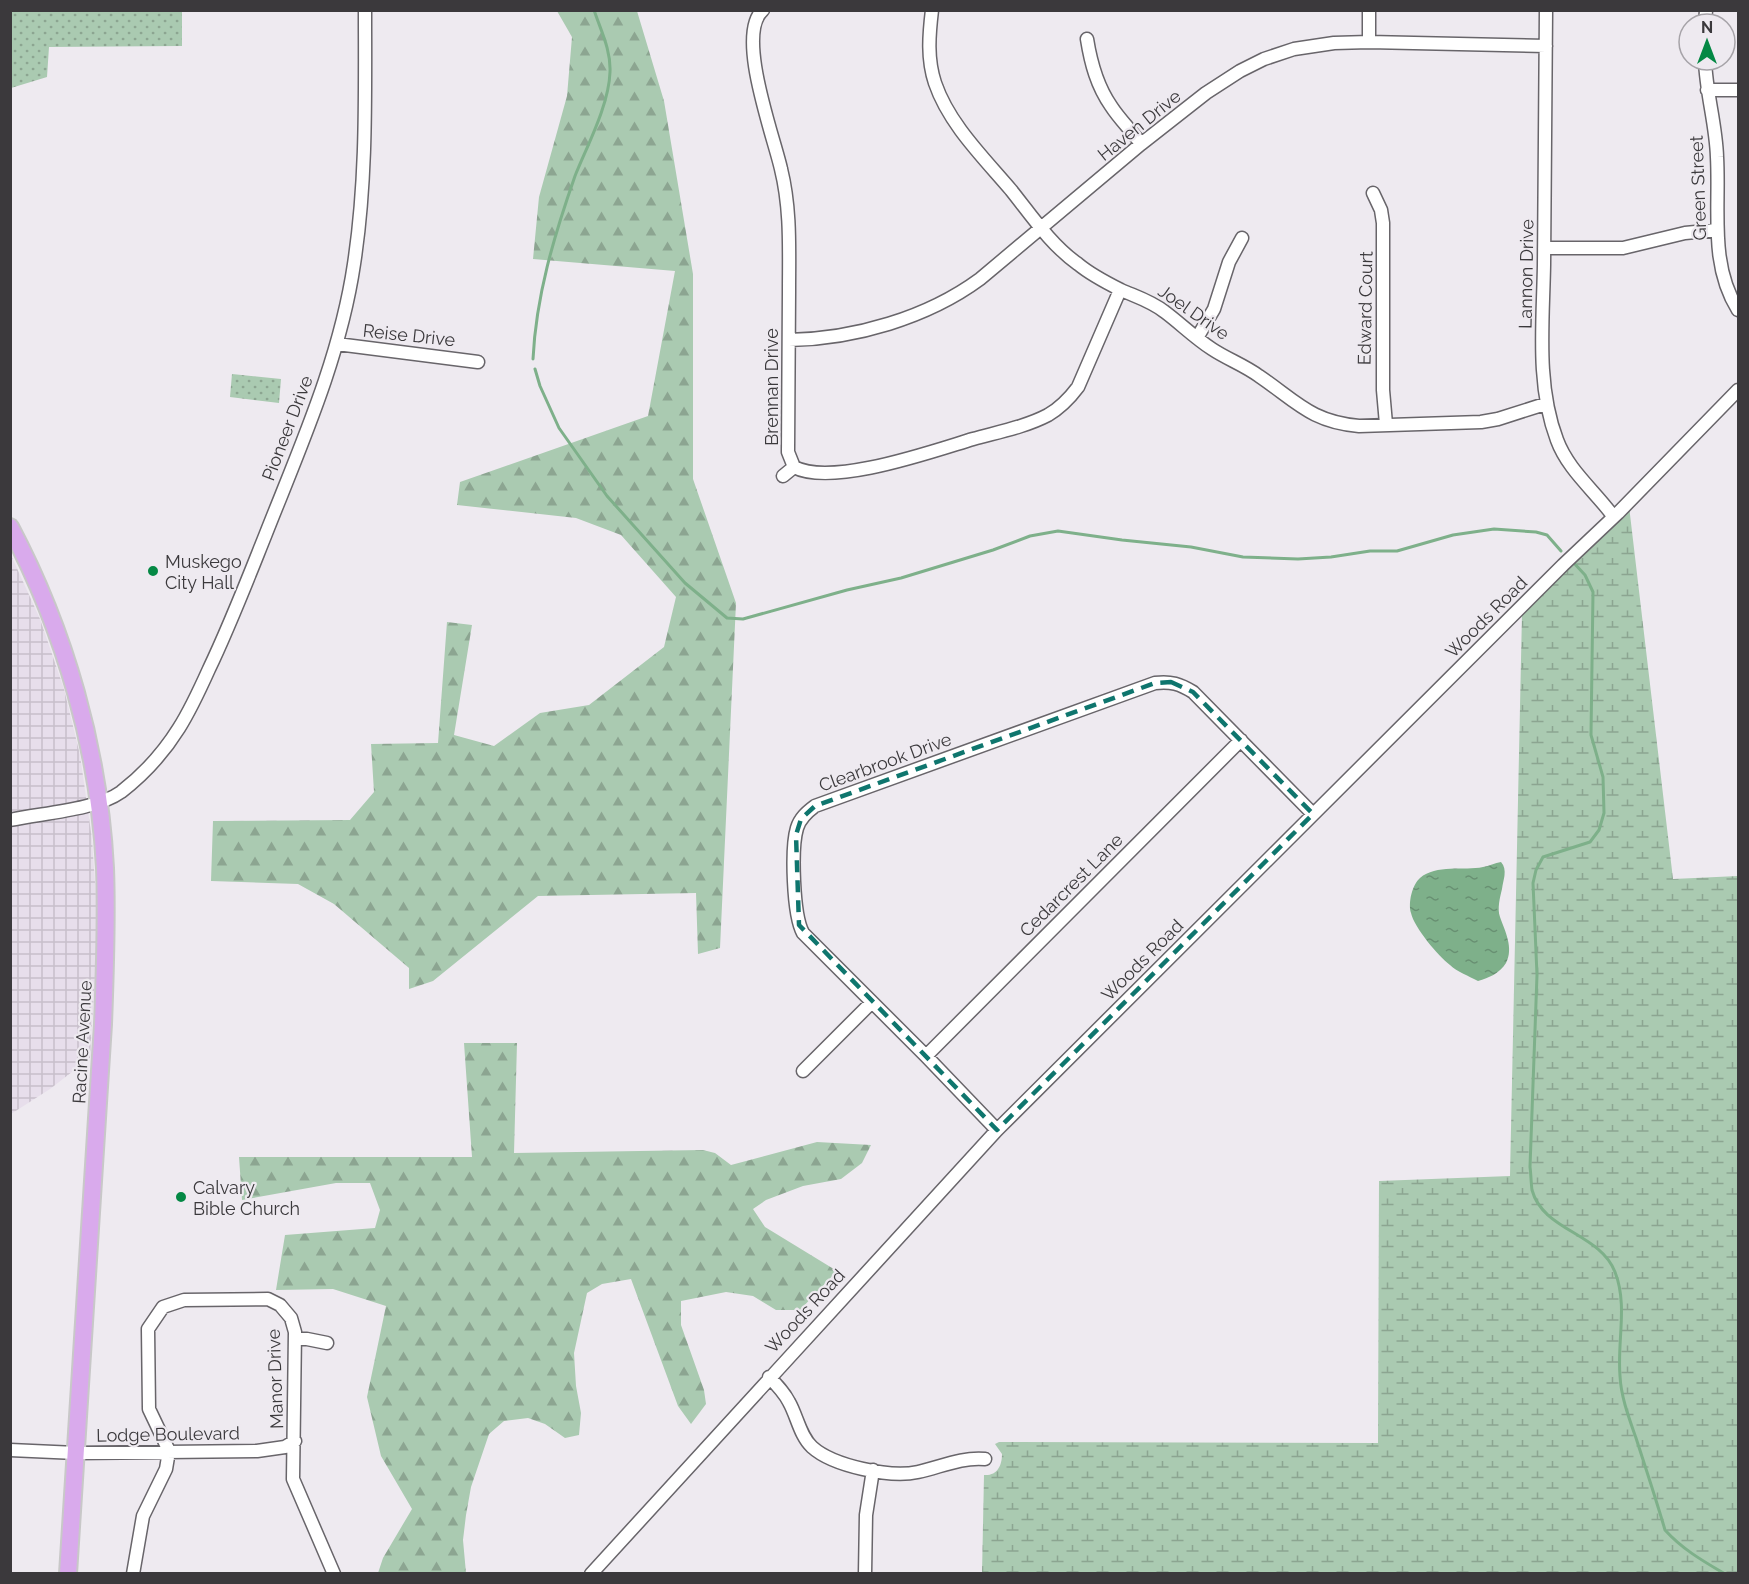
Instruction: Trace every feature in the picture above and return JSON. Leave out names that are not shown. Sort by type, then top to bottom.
[{"type":"main road","name":"Racine Avenue","points":[[10,526],[44,598],[62,646],[78,700],[99,803],[105,868],[106,963],[68,1574]]},
{"type":"street","name":"Pioneer Drive","points":[[10,820],[99,803],[121,792],[155,759],[178,730],[191,708],[253,567],[309,426],[337,344],[354,266],[363,190],[365,10]]},
{"type":"street","name":"Joel Drive","points":[[932,10],[929,33],[930,60],[945,105],[966,136],[1062,251],[1079,265],[1120,290],[1155,304],[1213,350],[1259,375],[1298,406],[1321,418],[1345,424],[1386,424],[1481,422],[1545,404]]},
{"type":"street","points":[[1369,10],[1369,42]]},
{"type":"street","name":"Lannon Drive","points":[[1546,10],[1543,344],[1545,404],[1557,442],[1581,480],[1600,498],[1613,516]]},
{"type":"street","name":"Brennan Drive","points":[[756,13],[752,36],[761,99],[781,168],[788,211],[788,452],[794,467],[811,472],[851,471],[877,467],[1013,428],[1049,415],[1069,399],[1078,387],[1120,290]]},
{"type":"street","points":[[1087,39],[1090,62],[1099,85],[1111,106],[1141,144]]},
{"type":"street","name":"Haven Drive","points":[[789,340],[816,340],[841,336],[909,317],[931,308],[970,286],[1141,144],[1217,85],[1264,59],[1307,47],[1334,43],[1546,46]]},
{"type":"street","name":"Green Street","points":[[1706,72],[1717,156],[1717,231],[1720,264],[1738,310]]},
{"type":"street","points":[[1707,90],[1738,90]]},
{"type":"street","name":"Edward Court","points":[[1374,194],[1381,210],[1383,223],[1383,390],[1386,424]]},
{"type":"street","points":[[1544,248],[1623,248],[1685,233],[1717,231]]},
{"type":"street","points":[[1197,338],[1214,309],[1229,262],[1242,238]]},
{"type":"street","name":"Reise Drive","points":[[337,344],[478,362]]},
{"type":"street","name":"Woods Road","points":[[591,1574],[997,1130],[1738,390]]},
{"type":"street","points":[[783,476],[794,467]]},
{"type":"street","name":"Clearbrook Drive","points":[[997,1130],[811,942],[799,925],[795,897],[796,835],[801,819],[815,806],[1163,682],[1181,684],[1193,692],[1314,814]]},
{"type":"street","name":"Cedarcrest Lane","points":[[926,1056],[1241,740]]},
{"type":"street","points":[[803,1071],[871,1003]]},
{"type":"street","name":"Manor Drive","points":[[169,1452],[149,1409],[148,1329],[163,1307],[184,1300],[268,1299],[280,1305],[291,1318],[296,1339],[293,1479],[333,1574]]},
{"type":"street","points":[[296,1339],[327,1343]]},
{"type":"street","points":[[769,1377],[788,1399],[803,1434],[811,1446],[834,1461],[898,1474],[915,1473],[969,1458],[985,1459]]},
{"type":"street","name":"Lodge Boulevard","points":[[10,1450],[76,1453],[257,1451],[285,1448],[295,1441]]},
{"type":"street","points":[[133,1574],[142,1516],[166,1469],[169,1452]]},
{"type":"street","points":[[865,1574],[866,1515],[873,1470]]},
{"type":"highlighted area","points":[[1171,682],[1193,692],[1313,814],[997,1130],[799,925],[796,835],[801,819],[815,806],[1155,683]]},
{"type":"shaded area","points":[[10,553],[40,619],[64,689],[80,755],[92,839],[98,926],[90,1058],[50,1089],[11,1114]]},
{"type":"green space","points":[[11,10],[182,11],[182,46],[49,47],[47,77],[11,88]]},
{"type":"green space","points":[[557,11],[637,11],[664,101],[693,274],[693,479],[736,603],[720,948],[698,954],[696,893],[538,896],[433,981],[409,989],[409,968],[334,904],[298,884],[211,881],[213,821],[350,820],[374,792],[371,744],[438,743],[447,622],[472,625],[454,735],[494,746],[540,713],[589,705],[664,647],[676,597],[621,535],[576,518],[457,505],[460,482],[648,416],[675,271],[533,259],[539,197],[567,96],[572,37]]},
{"type":"green space","points":[[232,374],[281,379],[279,403],[230,397]]},
{"type":"green space","points":[[1629,506],[1673,879],[1738,876],[1738,1573],[982,1574],[984,1475],[992,1474],[1000,1466],[1002,1454],[995,1444],[999,1442],[1378,1443],[1379,1181],[1510,1176],[1522,613]]},
{"type":"green space","points":[[464,1043],[517,1043],[514,1153],[703,1150],[715,1153],[731,1165],[817,1142],[871,1145],[862,1163],[841,1179],[803,1186],[766,1200],[753,1209],[765,1227],[837,1271],[800,1310],[776,1310],[753,1296],[726,1292],[681,1301],[681,1325],[704,1390],[706,1404],[691,1424],[678,1406],[631,1279],[602,1284],[587,1293],[574,1353],[576,1386],[581,1413],[579,1435],[565,1438],[545,1424],[528,1418],[504,1421],[489,1434],[471,1487],[463,1540],[466,1573],[378,1573],[383,1558],[412,1509],[381,1456],[367,1397],[386,1306],[333,1289],[276,1290],[285,1235],[375,1228],[380,1210],[370,1183],[336,1183],[242,1200],[239,1157],[472,1157]]},
{"type":"water","points":[[1501,862],[1504,875],[1499,910],[1508,940],[1508,957],[1504,967],[1490,977],[1478,981],[1453,967],[1427,941],[1413,919],[1411,894],[1420,878],[1434,871],[1485,867]]},
{"type":"waterway","points":[[533,359],[538,312],[553,244],[575,176],[602,111],[609,85],[609,56],[594,10]]},
{"type":"waterway","points":[[535,369],[559,428],[607,496],[685,583],[727,618],[743,619],[847,590],[901,578],[993,550],[1030,536],[1058,531],[1191,547],[1243,557],[1298,559],[1370,551],[1397,551],[1453,535],[1494,529],[1547,535],[1561,551]]},
{"type":"waterway","points":[[1573,562],[1585,575],[1593,592],[1591,735],[1603,777],[1604,813],[1599,830],[1590,842],[1543,857],[1536,870],[1533,883],[1537,975],[1530,1167],[1532,1190],[1538,1204],[1548,1215],[1597,1248],[1608,1259],[1615,1272],[1622,1310],[1619,1363],[1622,1392],[1665,1530],[1686,1549],[1725,1574]]},
{"type":"place","name":"Muskego City Hall","points":[[153,571]]},
{"type":"place","name":"Calvary Bible Church","points":[[181,1197]]}]
